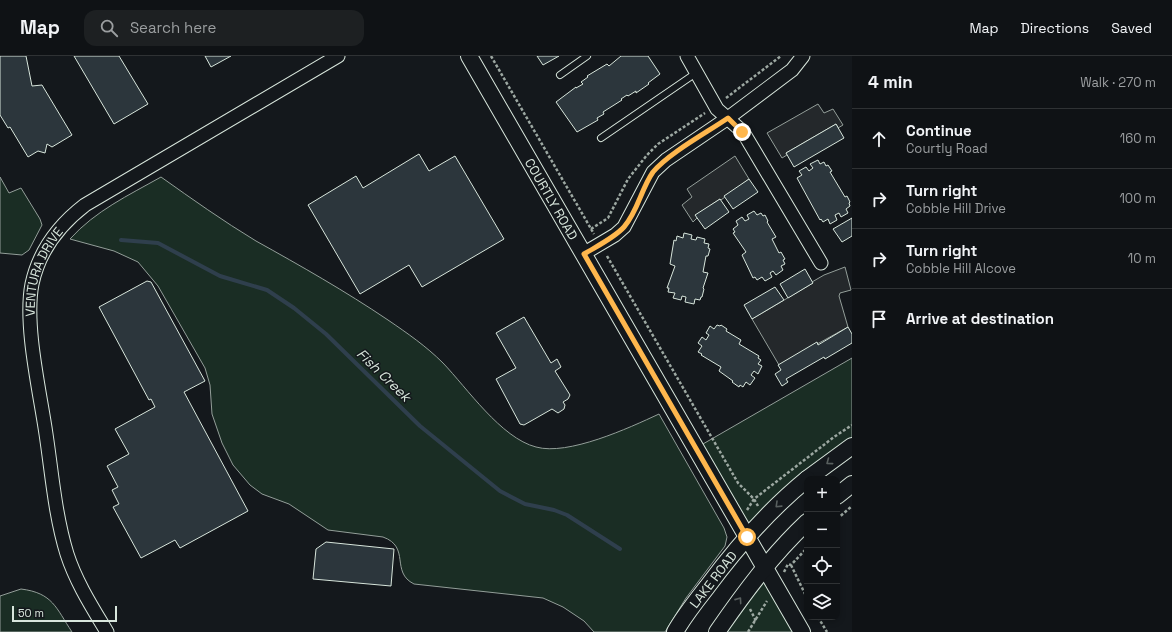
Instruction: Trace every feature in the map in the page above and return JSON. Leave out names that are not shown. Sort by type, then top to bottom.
[{"type":"street","name":"VENTURA DRIVE","points":[[107,632],[74,573],[61,531],[35,363],[30,313],[33,283],[42,256],[63,224],[85,205],[338,56]]},
{"type":"street","name":"COURTLY ROAD","points":[[469,56],[802,632]]},
{"type":"street","points":[[687,56],[717,109],[742,132],[821,263]]},
{"type":"street","points":[[584,254],[624,227],[654,172],[666,160],[728,118],[792,70],[803,56]]},
{"type":"street","name":"LAKE ROAD","points":[[811,476],[852,446]]},
{"type":"street","name":"LAKE ROAD","points":[[675,632],[714,577],[747,537],[781,502],[804,482]]},
{"type":"street","points":[[840,494],[852,484]]},
{"type":"street","points":[[717,632],[743,595],[780,548],[804,525]]},
{"type":"lane","points":[[560,75],[587,56]]},
{"type":"lane","points":[[601,138],[696,73]]},
{"type":"path","points":[[491,56],[738,483],[754,499],[834,437],[852,425]]},
{"type":"path","points":[[840,516],[852,506]]},
{"type":"path","points":[[804,551],[791,566],[804,592]]},
{"type":"path","points":[[820,620],[827,632]]},
{"type":"path","points":[[748,632],[756,621]]},
{"type":"green space","points":[[0,177],[9,193],[21,188],[40,219],[42,225],[29,250],[22,255],[0,253]]},
{"type":"green space","points":[[161,177],[256,241],[372,309],[409,335],[443,363],[485,411],[510,434],[523,442],[536,447],[549,449],[564,448],[615,433],[659,414],[724,528],[727,537],[725,546],[686,598],[665,632],[594,632],[584,621],[563,607],[543,598],[414,584],[407,579],[403,573],[399,553],[391,541],[383,537],[328,530],[289,504],[262,494],[250,485],[233,465],[222,443],[212,414],[210,385],[205,368],[158,286],[138,262],[114,251],[70,239],[101,212]]},
{"type":"green space","points":[[852,358],[852,446],[817,476],[804,476],[804,488],[747,537],[696,448]]},
{"type":"green space","points":[[765,568],[802,632],[717,632]]},
{"type":"green space","points":[[21,589],[32,591],[47,598],[57,609],[72,632],[0,632],[0,596]]},
{"type":"shaded area","points":[[818,104],[824,113],[833,109],[843,125],[838,128],[836,124],[786,153],[787,155],[782,158],[767,133]]},
{"type":"shaded area","points":[[735,156],[749,179],[721,200],[720,199],[696,215],[697,218],[693,222],[682,205],[692,197],[687,189]]},
{"type":"shaded area","points":[[845,267],[851,290],[840,293],[839,296],[848,327],[779,365],[752,319],[824,275]]},
{"type":"building","points":[[0,56],[26,56],[32,86],[42,85],[72,135],[52,147],[47,144],[45,153],[38,151],[28,157],[10,127],[8,128],[0,115]]},
{"type":"building","points":[[74,56],[119,56],[148,104],[114,124]]},
{"type":"building","points":[[205,56],[231,56],[211,67]]},
{"type":"building","points":[[537,56],[559,56],[543,65]]},
{"type":"building","points":[[621,56],[648,56],[660,74],[636,93],[636,91],[628,96],[627,95],[603,112],[604,114],[597,118],[598,120],[577,132],[556,102],[576,87],[583,84],[581,82],[588,77],[587,76],[607,64],[609,66]]},
{"type":"building","points":[[836,124],[844,138],[794,167],[786,153]]},
{"type":"building","points":[[419,154],[429,171],[455,156],[504,239],[422,287],[409,265],[360,294],[308,205],[356,176],[363,188]]},
{"type":"building","points":[[818,160],[820,164],[824,162],[826,166],[828,165],[832,171],[830,172],[845,197],[847,196],[850,202],[850,206],[846,209],[848,213],[841,217],[839,213],[835,215],[837,220],[830,224],[828,219],[823,222],[821,219],[820,220],[797,178],[802,175],[799,171],[806,167],[809,171],[813,168],[810,164]]},
{"type":"building","points":[[749,179],[758,192],[733,209],[724,196]]},
{"type":"building","points":[[720,199],[729,212],[705,229],[695,215]]},
{"type":"building","points":[[754,211],[757,215],[761,213],[763,216],[765,215],[768,221],[767,222],[776,237],[772,239],[779,253],[781,252],[785,259],[783,260],[785,264],[781,266],[783,270],[776,275],[773,271],[770,273],[772,277],[765,281],[762,277],[757,280],[755,277],[753,278],[742,255],[746,252],[733,233],[735,232],[733,229],[738,225],[736,221],[742,217],[745,221],[749,219],[747,215]]},
{"type":"building","points":[[852,218],[852,236],[842,242],[833,229]]},
{"type":"building","points":[[684,233],[692,235],[691,239],[696,240],[697,237],[705,239],[704,243],[709,244],[708,248],[710,249],[708,256],[706,256],[703,272],[708,273],[703,288],[702,297],[700,300],[695,299],[694,304],[685,302],[686,297],[682,296],[681,300],[673,298],[675,293],[668,292],[669,288],[667,288],[675,266],[670,264],[674,240],[676,241],[677,236],[683,238]]},
{"type":"building","points":[[805,269],[813,283],[788,298],[780,284]]},
{"type":"building","points":[[147,281],[151,282],[205,381],[184,392],[248,511],[180,548],[175,540],[141,558],[113,507],[119,504],[112,490],[118,487],[107,466],[129,454],[115,429],[155,407],[151,399],[149,400],[99,307]]},
{"type":"building","points":[[775,287],[784,300],[752,319],[744,305]]},
{"type":"building","points":[[524,317],[551,363],[557,359],[561,367],[555,371],[570,395],[568,399],[563,402],[565,405],[564,409],[558,413],[552,409],[524,425],[520,424],[496,379],[516,368],[496,333]]},
{"type":"building","points":[[717,325],[721,325],[727,329],[726,331],[741,340],[739,344],[759,356],[758,358],[761,360],[758,364],[762,366],[758,374],[754,371],[751,375],[755,378],[750,385],[746,382],[743,387],[740,385],[739,387],[719,371],[721,367],[698,352],[702,346],[698,343],[702,337],[706,340],[709,335],[706,333],[710,326],[714,329]]},
{"type":"building","points":[[848,327],[852,334],[852,343],[786,379],[788,382],[782,386],[775,374],[781,370],[778,365],[817,342],[818,345]]},
{"type":"building","points":[[326,542],[394,549],[391,586],[313,579],[316,549]]},
{"type":"waterway","name":"Fish Creek","points":[[121,240],[158,243],[220,276],[267,290],[294,308],[326,334],[420,426],[500,491],[525,504],[554,510],[567,515],[620,549]]},
{"type":"route","points":[[742,132],[728,118],[666,160],[654,172],[644,186],[630,218],[624,227],[615,235],[584,254],[747,537]]}]
